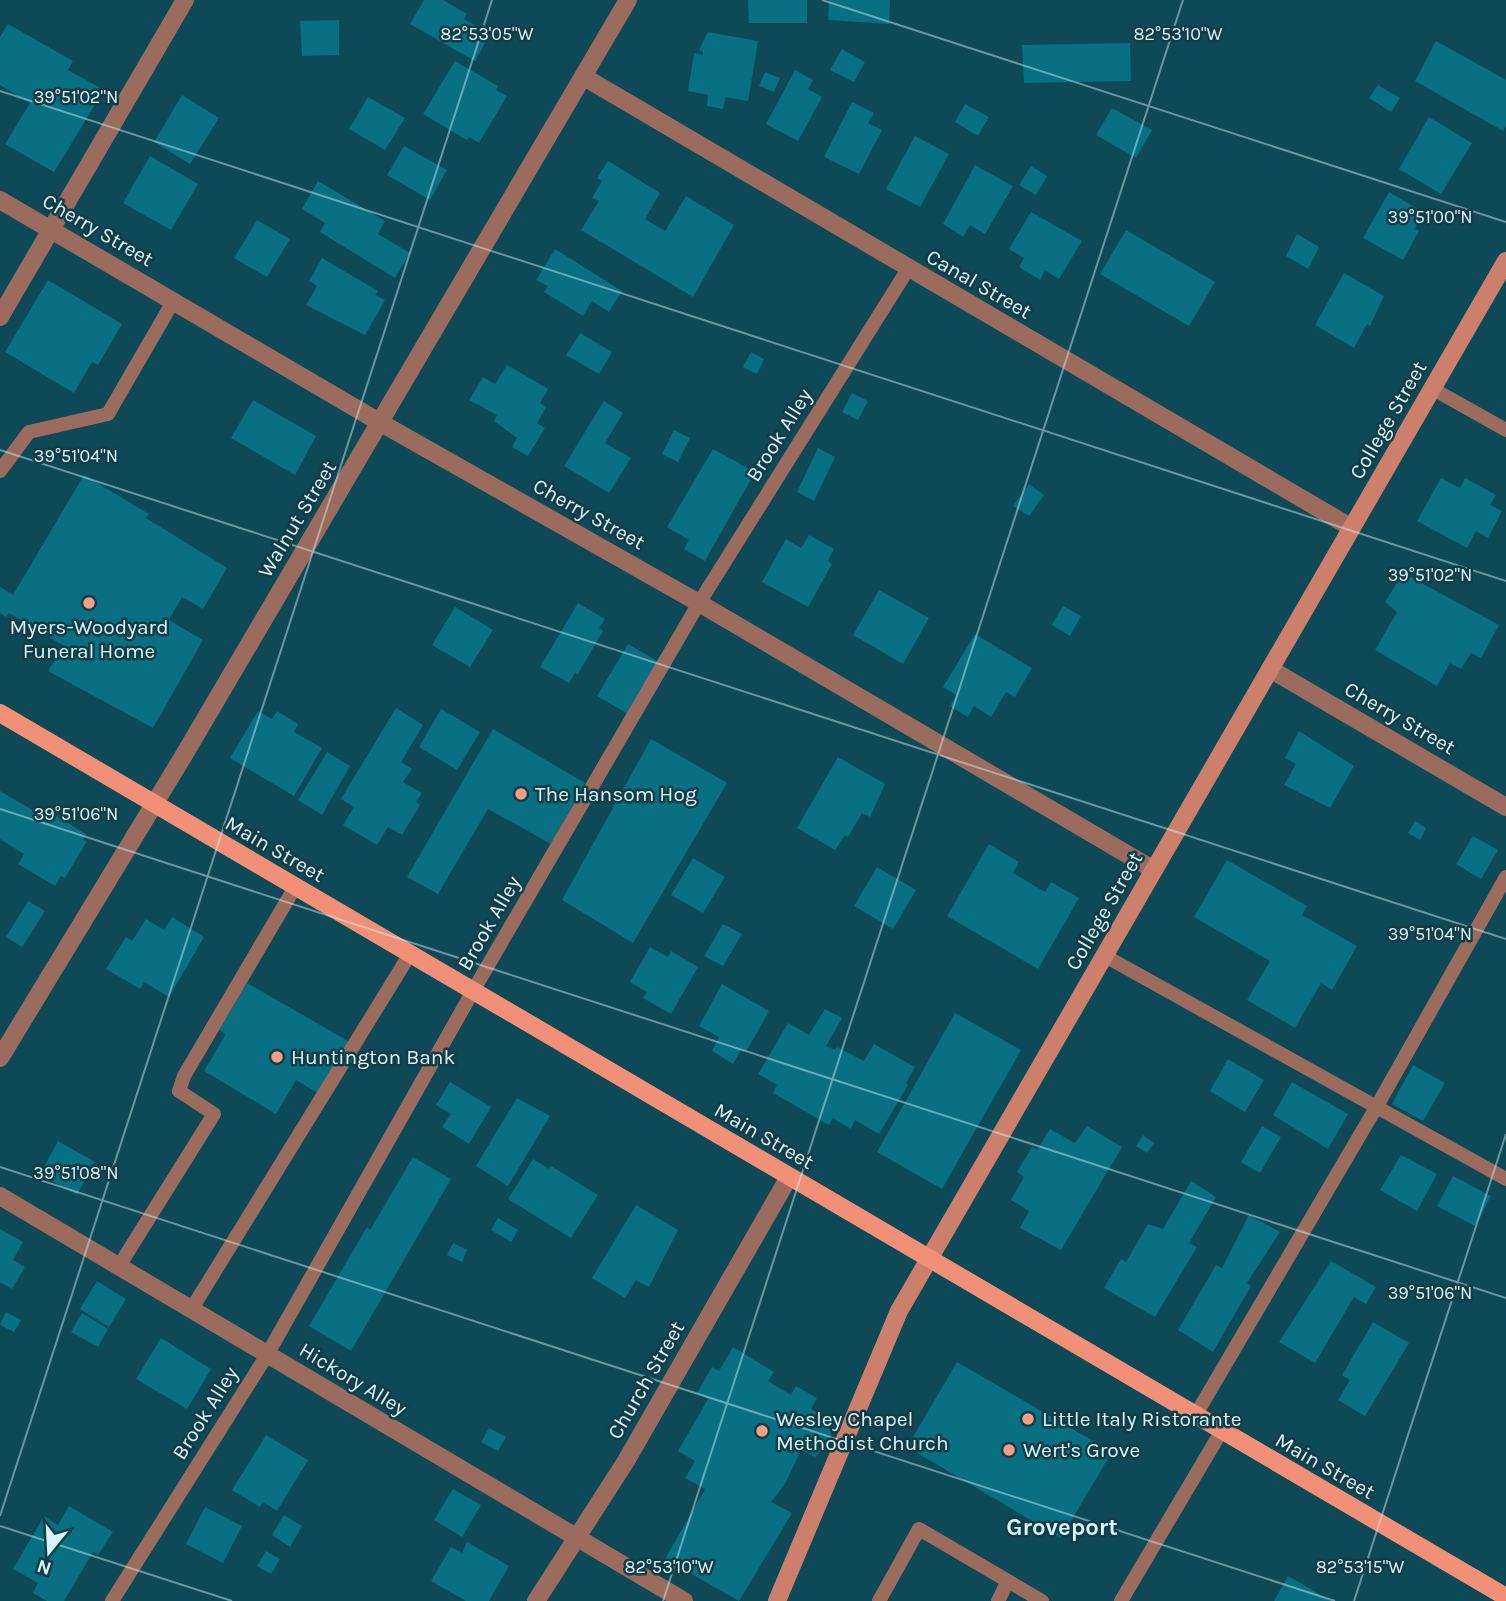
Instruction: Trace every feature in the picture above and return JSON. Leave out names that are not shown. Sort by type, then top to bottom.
[{"type":"main road","name":"Main Street","points":[[0,713],[1506,1597]]},
{"type":"street","points":[[0,317],[185,0]]},
{"type":"street","name":"Walnut Street","points":[[0,1058],[155,804],[628,0]]},
{"type":"street","name":"Canal Street","points":[[584,77],[1352,528]]},
{"type":"street","name":"Cherry Street","points":[[0,200],[381,423],[699,603],[1154,870]]},
{"type":"street","name":"College Street","points":[[777,1601],[899,1311],[1506,261]]},
{"type":"street","name":"Cherry Street","points":[[1270,669],[1506,807]]},
{"type":"street","name":"Church Street","points":[[536,1601],[575,1536],[626,1461],[789,1177]]},
{"type":"street","name":"Hickory Alley","points":[[0,1196],[684,1601]]},
{"type":"lane","name":"Brook Alley","points":[[111,1601],[267,1354],[473,991],[699,603],[908,269]]},
{"type":"lane","points":[[0,471],[29,432],[108,414],[174,300]]},
{"type":"lane","points":[[1433,389],[1506,430]]},
{"type":"lane","points":[[1195,1416],[1377,1106],[1506,877]]},
{"type":"lane","points":[[119,1266],[214,1114],[179,1091],[190,1065],[295,887]]},
{"type":"lane","points":[[191,1310],[410,954]]},
{"type":"lane","points":[[1105,956],[1506,1179]]},
{"type":"lane","points":[[1121,1601],[1221,1432]]},
{"type":"lane","points":[[880,1601],[919,1529],[1042,1601]]},
{"type":"lane","points":[[998,1601],[1008,1581]]},
{"type":"building","points":[[424,0],[443,0],[467,14],[464,19],[490,34],[475,61],[410,24]]},
{"type":"building","points":[[748,0],[807,0],[807,23],[749,23]]},
{"type":"building","points":[[829,0],[890,0],[889,24],[828,20]]},
{"type":"building","points":[[339,20],[339,55],[302,56],[300,21]]},
{"type":"building","points":[[8,24],[73,61],[68,70],[104,90],[54,172],[5,144],[30,103],[0,85],[0,37]]},
{"type":"building","points":[[708,32],[758,41],[748,101],[726,97],[723,109],[707,106],[708,95],[688,91],[694,53],[703,55],[699,50]]},
{"type":"building","points":[[1436,41],[1506,80],[1506,126],[1503,131],[1415,81]]},
{"type":"building","points":[[1130,43],[1131,81],[1024,83],[1022,45]]},
{"type":"building","points":[[842,49],[865,62],[854,82],[830,70]]},
{"type":"building","points":[[455,61],[498,86],[496,90],[507,96],[479,143],[469,137],[467,140],[423,114]]},
{"type":"building","points":[[795,70],[813,80],[808,89],[822,97],[798,141],[766,124]]},
{"type":"building","points":[[765,72],[780,78],[774,92],[759,86]]},
{"type":"building","points":[[1378,85],[1400,98],[1391,112],[1369,98]]},
{"type":"building","points":[[182,95],[219,118],[190,164],[154,142]]},
{"type":"building","points":[[368,97],[405,118],[385,150],[349,129]]},
{"type":"building","points":[[852,102],[874,113],[868,123],[882,130],[859,174],[824,157]]},
{"type":"building","points":[[965,104],[989,117],[978,136],[955,122]]},
{"type":"building","points":[[1112,108],[1152,130],[1136,158],[1096,135]]},
{"type":"building","points":[[1429,117],[1472,143],[1441,194],[1399,169]]},
{"type":"building","points":[[915,136],[949,154],[920,207],[886,189]]},
{"type":"building","points":[[404,146],[447,170],[430,200],[387,175]]},
{"type":"building","points":[[150,156],[198,184],[171,230],[123,203]]},
{"type":"building","points":[[608,161],[660,193],[645,219],[665,231],[686,196],[734,225],[693,297],[581,230],[599,201],[592,198],[602,181],[597,178]]},
{"type":"building","points":[[975,165],[1013,186],[985,234],[970,225],[963,237],[943,224]]},
{"type":"building","points":[[1031,166],[1047,176],[1036,195],[1019,185]]},
{"type":"building","points":[[318,181],[385,221],[378,234],[410,253],[395,278],[320,232],[325,223],[302,209]]},
{"type":"building","points":[[1389,192],[1423,212],[1415,229],[1419,231],[1403,260],[1363,238]]},
{"type":"building","points":[[1031,212],[1082,241],[1059,279],[1045,270],[1040,280],[1019,267],[1024,258],[1009,249]]},
{"type":"building","points":[[257,220],[290,239],[267,277],[234,258]]},
{"type":"building","points":[[1126,230],[1215,282],[1189,326],[1100,274]]},
{"type":"building","points":[[1297,234],[1319,247],[1308,269],[1286,256]]},
{"type":"building","points":[[555,249],[622,291],[609,312],[592,301],[583,316],[544,292],[548,286],[536,280]]},
{"type":"building","points":[[322,258],[378,291],[375,295],[385,300],[365,335],[306,305],[317,286],[309,281]]},
{"type":"building","points":[[1344,273],[1384,296],[1370,326],[1367,324],[1354,348],[1315,325]]},
{"type":"building","points":[[48,280],[122,324],[98,365],[92,362],[74,393],[5,352]]},
{"type":"building","points":[[580,333],[612,352],[599,374],[566,355]]},
{"type":"building","points":[[751,352],[764,359],[757,374],[743,367]]},
{"type":"building","points":[[507,365],[548,389],[540,403],[546,407],[537,423],[545,428],[528,456],[512,447],[517,438],[494,421],[497,415],[469,400],[483,377],[495,384]]},
{"type":"building","points":[[852,393],[868,401],[858,420],[842,412]]},
{"type":"building","points":[[253,400],[316,436],[295,475],[231,438]]},
{"type":"building","points":[[604,401],[623,413],[605,443],[631,458],[609,493],[564,466]]},
{"type":"building","points":[[674,430],[690,438],[678,462],[662,454]]},
{"type":"building","points":[[818,448],[835,457],[814,501],[797,492]]},
{"type":"building","points":[[713,449],[755,472],[705,561],[684,549],[689,540],[667,527]]},
{"type":"building","name":"Myers-Woodyard Funeral Home","points":[[84,475],[149,514],[146,518],[227,568],[203,609],[182,597],[169,620],[203,640],[153,728],[48,671],[64,646],[9,613],[6,617],[0,613],[0,587],[13,595]]},
{"type":"building","points":[[1441,478],[1460,488],[1465,478],[1496,495],[1490,505],[1502,511],[1488,538],[1476,531],[1467,548],[1417,521]]},
{"type":"building","points":[[1029,484],[1044,495],[1029,516],[1013,506]]},
{"type":"building","points":[[809,535],[834,549],[828,561],[832,564],[808,607],[762,582],[786,539],[801,548]]},
{"type":"building","points":[[1403,573],[1499,625],[1481,658],[1471,653],[1461,669],[1450,663],[1437,686],[1375,650],[1397,612],[1385,602]]},
{"type":"building","points":[[879,590],[929,618],[903,664],[853,635]]},
{"type":"building","points":[[578,603],[605,619],[599,628],[603,631],[578,674],[575,673],[569,683],[540,667]]},
{"type":"building","points":[[1063,606],[1081,616],[1070,636],[1052,625]]},
{"type":"building","points":[[455,607],[493,630],[470,667],[432,645]]},
{"type":"building","points":[[975,634],[1032,668],[1015,697],[1006,692],[991,717],[974,706],[968,717],[950,706],[956,695],[943,687]]},
{"type":"building","points":[[628,644],[659,662],[628,714],[597,696]]},
{"type":"building","points":[[396,708],[423,725],[401,762],[412,769],[403,782],[422,793],[416,802],[420,805],[402,835],[388,827],[377,845],[343,825],[354,807],[341,799]]},
{"type":"building","points":[[441,709],[480,732],[457,770],[419,747]]},
{"type":"building","points":[[258,711],[272,719],[277,711],[298,724],[294,732],[322,748],[294,796],[230,758]]},
{"type":"building","points":[[493,729],[585,783],[551,844],[488,809],[438,894],[407,877]]},
{"type":"building","points":[[1299,731],[1354,766],[1330,808],[1284,785],[1296,764],[1285,758]]},
{"type":"building","points":[[651,739],[727,783],[633,943],[562,900]]},
{"type":"building","points":[[327,752],[350,766],[322,815],[298,800]]},
{"type":"building","points":[[838,757],[885,784],[870,817],[862,813],[848,837],[845,835],[835,850],[797,828]]},
{"type":"building","points":[[0,791],[41,815],[44,809],[86,834],[83,840],[87,841],[65,878],[61,876],[55,886],[18,864],[24,854],[0,839]]},
{"type":"building","points":[[1415,821],[1426,828],[1420,840],[1408,833]]},
{"type":"building","points":[[1473,836],[1498,850],[1481,879],[1456,864]]},
{"type":"building","points":[[989,844],[1019,862],[1013,873],[1045,892],[1051,882],[1079,898],[1038,969],[947,916]]},
{"type":"building","points":[[693,858],[725,877],[703,913],[671,895]]},
{"type":"building","points":[[1227,860],[1307,906],[1302,915],[1357,946],[1332,990],[1321,983],[1295,1028],[1247,1000],[1270,961],[1194,917]]},
{"type":"building","points":[[877,867],[916,890],[893,929],[854,906]]},
{"type":"building","points":[[28,901],[45,911],[22,947],[6,937]]},
{"type":"building","points":[[172,917],[204,937],[169,997],[144,982],[140,989],[106,969],[126,937],[132,941],[146,919],[164,930]]},
{"type":"building","points":[[723,924],[742,934],[723,966],[704,956]]},
{"type":"building","points":[[650,947],[668,957],[671,951],[698,967],[671,1014],[643,998],[647,992],[630,982]]},
{"type":"building","name":"Huntington Bank","points":[[247,983],[350,1042],[319,1094],[296,1080],[276,1114],[204,1071],[226,1034],[219,1030]]},
{"type":"building","points":[[722,984],[769,1011],[746,1052],[741,1050],[733,1064],[712,1051],[719,1037],[699,1026]]},
{"type":"building","points":[[825,1009],[842,1018],[826,1046],[835,1050],[837,1047],[864,1061],[874,1044],[915,1067],[906,1083],[908,1085],[879,1134],[855,1120],[851,1129],[833,1118],[829,1125],[773,1093],[777,1085],[758,1074],[788,1023],[809,1035]]},
{"type":"building","points":[[955,1013],[1021,1050],[942,1189],[877,1152]]},
{"type":"building","points":[[1228,1059],[1264,1080],[1245,1112],[1210,1091]]},
{"type":"building","points":[[1413,1065],[1445,1083],[1423,1121],[1392,1104]]},
{"type":"building","points":[[450,1082],[491,1107],[469,1144],[442,1127],[451,1114],[436,1105]]},
{"type":"building","points":[[1292,1082],[1348,1114],[1328,1149],[1273,1115]]},
{"type":"building","points":[[517,1098],[550,1116],[508,1186],[476,1166]]},
{"type":"building","points":[[1087,1126],[1122,1147],[1061,1250],[1020,1228],[1029,1211],[1011,1200],[1024,1177],[1017,1172],[1032,1147],[1037,1150],[1050,1129],[1075,1143]]},
{"type":"building","points":[[1262,1126],[1281,1137],[1260,1173],[1241,1162]]},
{"type":"building","points":[[1143,1135],[1154,1143],[1147,1153],[1136,1146]]},
{"type":"building","points":[[58,1141],[95,1162],[77,1195],[40,1174]]},
{"type":"building","points":[[1401,1155],[1437,1174],[1417,1211],[1380,1190]]},
{"type":"building","points":[[413,1157],[451,1179],[351,1351],[309,1326],[367,1227],[370,1230]]},
{"type":"building","points":[[533,1159],[549,1169],[551,1166],[598,1195],[571,1238],[508,1199]]},
{"type":"building","points":[[1453,1176],[1491,1196],[1475,1226],[1437,1206]]},
{"type":"building","points":[[1191,1181],[1216,1197],[1189,1243],[1197,1247],[1155,1317],[1104,1288],[1121,1259],[1126,1262],[1148,1224],[1163,1229]]},
{"type":"building","points":[[636,1205],[678,1230],[649,1287],[636,1280],[625,1298],[592,1278]]},
{"type":"building","points":[[1249,1215],[1280,1232],[1247,1283],[1251,1286],[1213,1352],[1178,1330],[1216,1265],[1222,1268]]},
{"type":"building","points":[[498,1218],[518,1230],[511,1242],[491,1230]]},
{"type":"building","points":[[0,1229],[23,1242],[13,1260],[25,1267],[12,1289],[0,1282]]},
{"type":"building","points":[[453,1243],[467,1250],[462,1262],[447,1255]]},
{"type":"building","points":[[1331,1261],[1376,1287],[1366,1304],[1354,1297],[1315,1363],[1279,1342]]},
{"type":"building","points":[[97,1281],[126,1299],[109,1327],[80,1309]]},
{"type":"building","points":[[6,1312],[21,1320],[14,1332],[0,1325]]},
{"type":"building","points":[[82,1313],[108,1329],[98,1347],[71,1332]]},
{"type":"building","points":[[1373,1322],[1409,1343],[1365,1416],[1338,1400],[1350,1380],[1342,1375]]},
{"type":"building","points":[[161,1338],[211,1369],[187,1409],[136,1379]]},
{"type":"building","points":[[733,1347],[774,1372],[768,1381],[791,1395],[796,1386],[817,1398],[811,1409],[835,1422],[829,1441],[815,1457],[801,1450],[785,1484],[771,1502],[792,1513],[739,1601],[665,1559],[705,1489],[685,1478],[695,1461],[678,1451],[708,1399],[697,1393],[712,1367],[719,1371]]},
{"type":"building","name":"Wert's Grove","points":[[957,1362],[1112,1452],[1061,1538],[907,1447]]},
{"type":"building","points":[[489,1428],[506,1437],[498,1451],[481,1442]]},
{"type":"building","points":[[266,1435],[308,1460],[277,1511],[263,1502],[260,1507],[232,1490]]},
{"type":"building","points":[[453,1489],[481,1505],[462,1537],[434,1520]]},
{"type":"building","points":[[69,1506],[113,1532],[98,1555],[93,1552],[64,1601],[47,1601],[33,1593],[38,1583],[13,1569],[44,1516],[58,1525]]},
{"type":"building","points":[[205,1507],[242,1526],[223,1563],[186,1544]]},
{"type":"building","points":[[284,1515],[302,1526],[290,1547],[272,1535]]},
{"type":"building","points":[[467,1542],[509,1566],[489,1601],[466,1601],[431,1581],[451,1547],[462,1553]]},
{"type":"building","points":[[266,1551],[280,1559],[271,1574],[257,1566]]},
{"type":"building","points":[[1288,1576],[1331,1601],[1274,1601]]},
{"type":"place","name":"Myers-Woodyard Funeral Home","points":[[89,603]]},
{"type":"place","name":"The Hansom Hog","points":[[521,794]]},
{"type":"place","name":"Huntington Bank","points":[[277,1057]]},
{"type":"place","name":"Little Italy Ristorante","points":[[1028,1419]]},
{"type":"place","name":"Wesley Chapel Methodist Church","points":[[762,1431]]},
{"type":"place","name":"Wert's Grove","points":[[1009,1450]]},
{"type":"district","name":"Groveport","points":[[1062,1527]]}]
